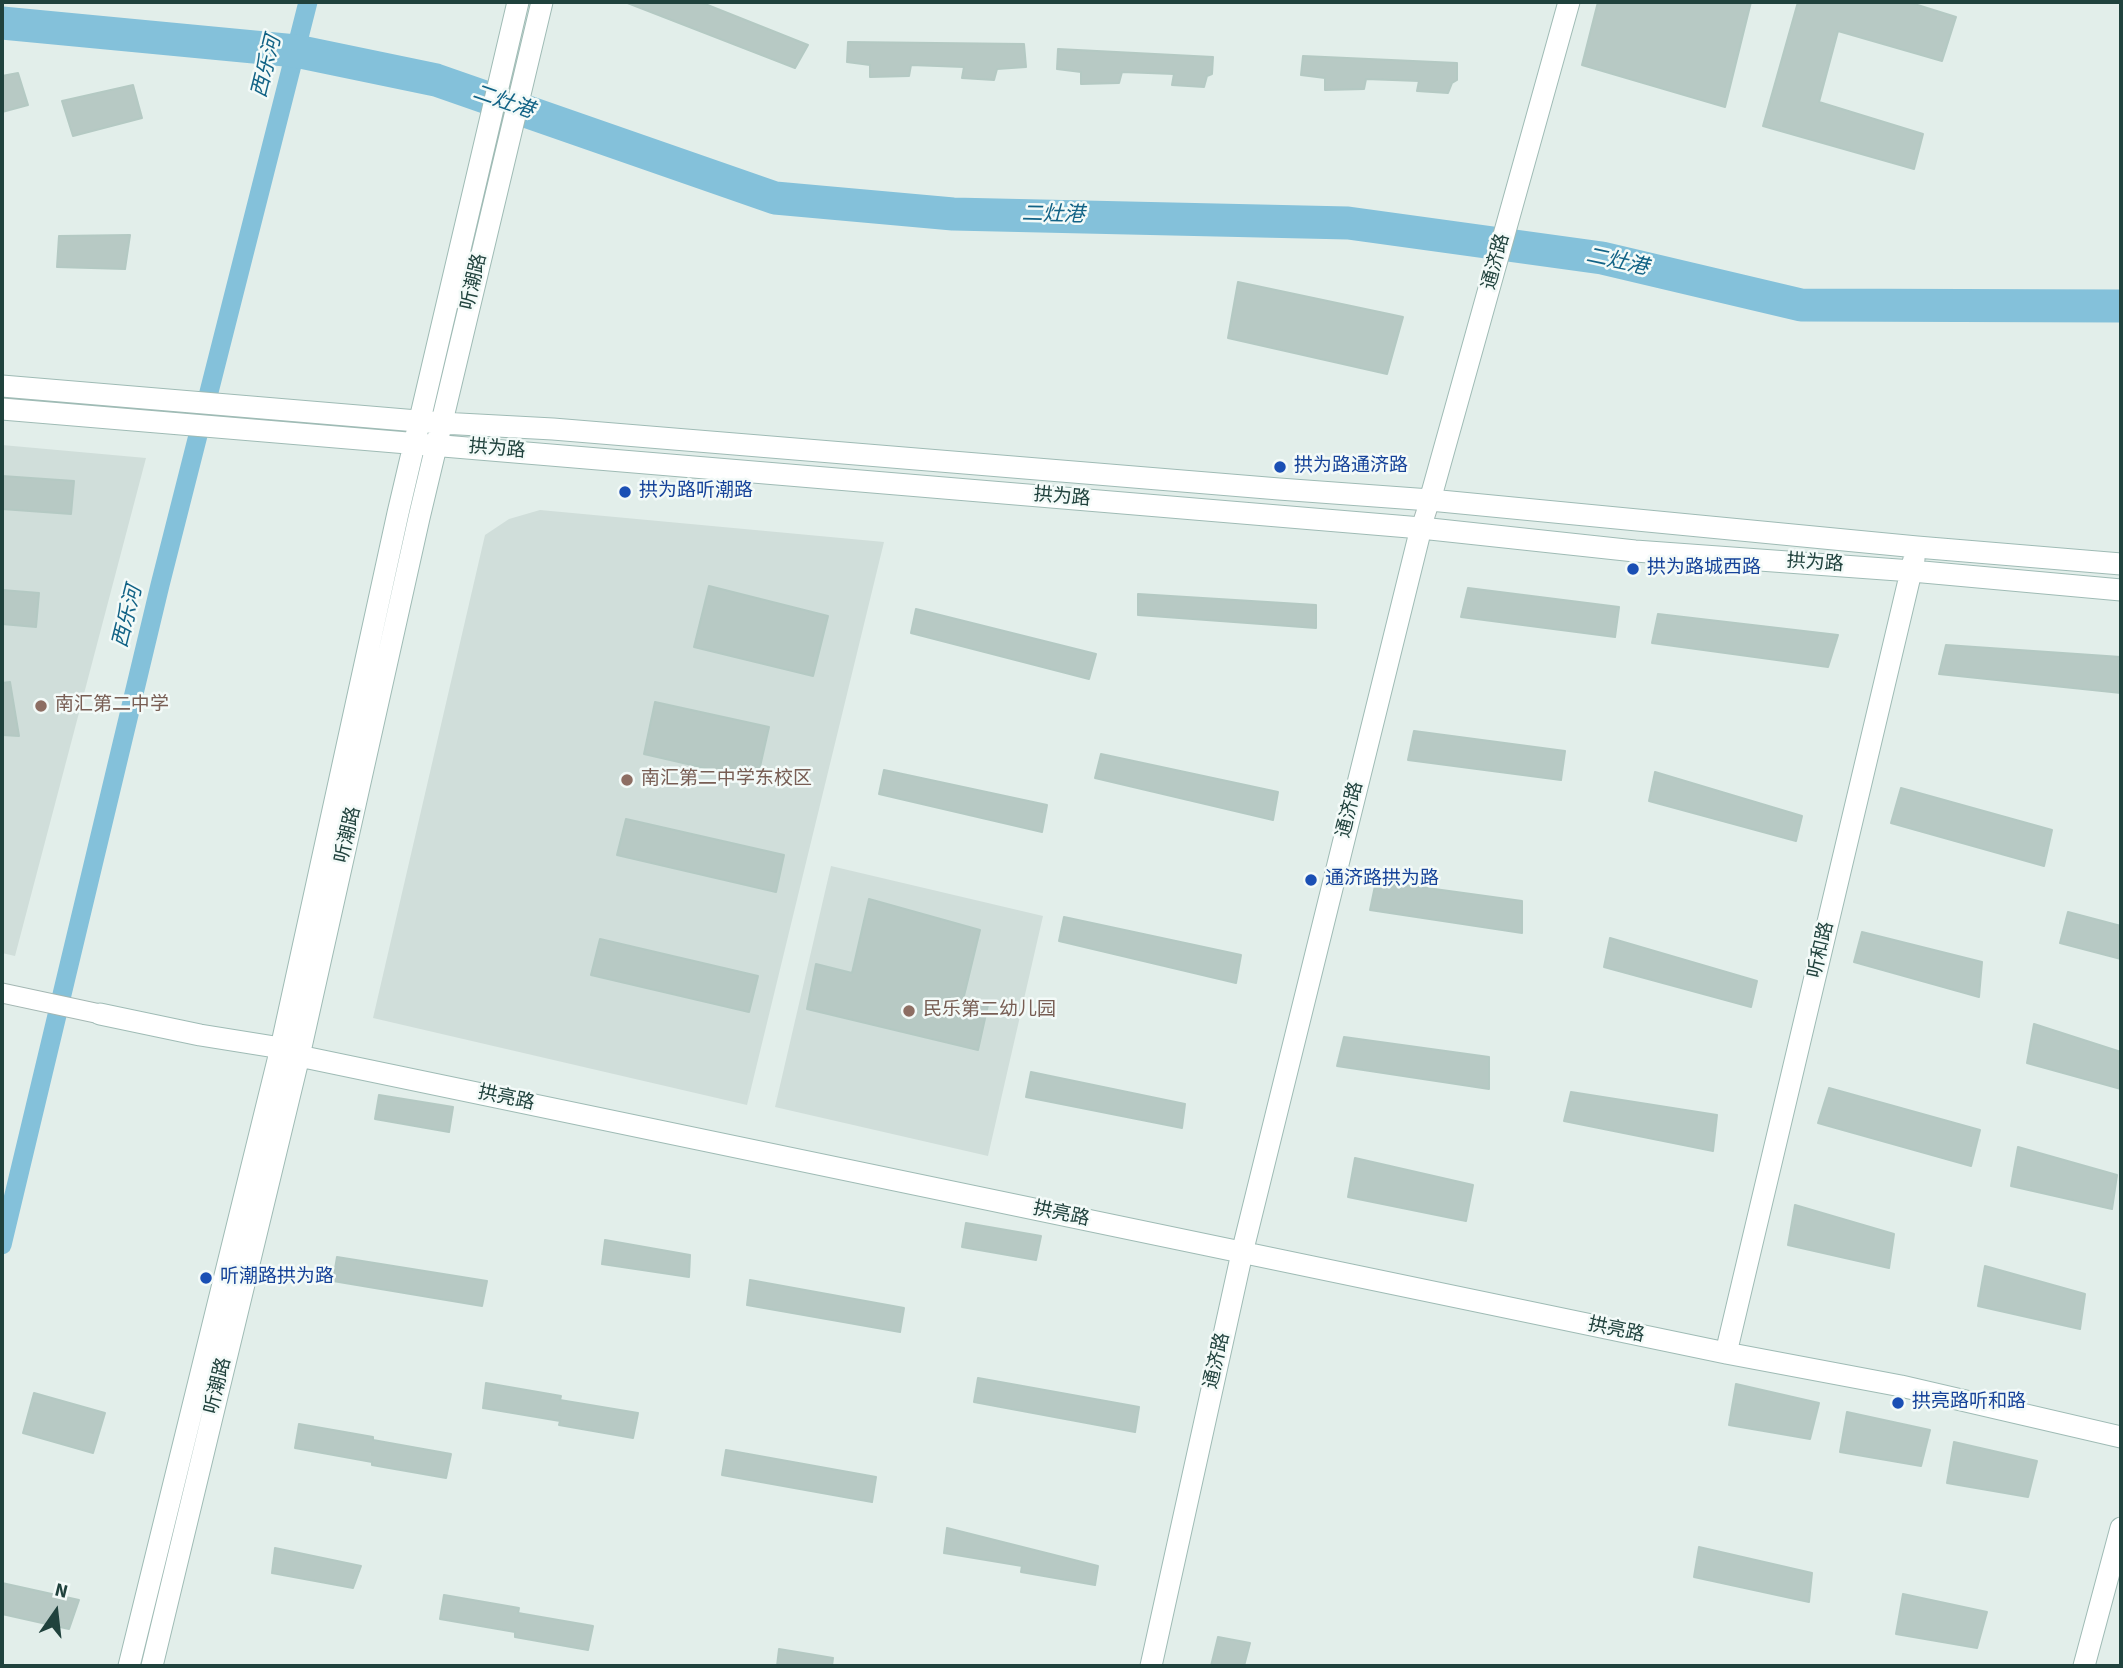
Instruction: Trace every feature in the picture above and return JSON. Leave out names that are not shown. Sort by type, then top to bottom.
[{"type":"main road","name":"听潮路","points":[[129,1666],[290,1052],[414,443],[518,2]]},
{"type":"main road","name":"听潮路","points":[[152,1666],[290,1052],[542,2]]},
{"type":"main road","name":"通济路","points":[[1430,500],[1569,2]]},
{"type":"main road","name":"拱为路","points":[[2,386],[1430,500],[2121,564]]},
{"type":"main road","name":"拱为路","points":[[2,409],[1421,528],[1635,551],[1912,571],[2121,590]]},
{"type":"main road","name":"通济路","points":[[1150,1666],[1242,1253],[1421,528]]},
{"type":"main road","name":"听和路","points":[[1726,1353],[1917,547]]},
{"type":"main road","name":"拱亮路","points":[[100,1014],[1726,1353],[1901,1386],[2121,1437]]},
{"type":"main road","points":[[2084,1666],[2121,1528]]},
{"type":"street","name":"通济路","points":[[1421,528],[1430,500]]},
{"type":"street","name":"拱亮路","points":[[11,994],[100,1014]]},
{"type":"shaded area","name":"南汇第二中学","points":[[2,445],[146,458],[15,956],[2,953]]},
{"type":"shaded area","name":"南汇第二中学东校区","points":[[540,510],[884,542],[747,1105],[373,1018],[485,535],[509,519]]},
{"type":"shaded area","name":"民乐第二幼儿园","points":[[831,866],[1043,916],[988,1156],[775,1107]]},
{"type":"building","points":[[625,2],[700,2],[808,45],[795,68]]},
{"type":"building","points":[[1598,2],[1751,2],[1725,107],[1582,65]]},
{"type":"building","points":[[1798,2],[1908,2],[1956,17],[1942,61],[1838,31],[1819,102],[1923,134],[1914,169],[1763,126]]},
{"type":"building","points":[[848,42],[1024,44],[1026,67],[997,69],[994,80],[962,78],[964,67],[911,65],[909,76],[870,77],[870,65],[847,62]]},
{"type":"building","points":[[1058,49],[1213,57],[1212,74],[1207,76],[1204,87],[1172,85],[1174,74],[1122,72],[1119,83],[1081,84],[1081,72],[1057,69]]},
{"type":"building","points":[[1303,56],[1457,63],[1457,80],[1452,83],[1448,93],[1417,91],[1419,81],[1366,79],[1364,89],[1325,90],[1325,78],[1301,75]]},
{"type":"building","points":[[18,73],[28,105],[2,112],[2,76]]},
{"type":"building","points":[[133,85],[142,118],[73,136],[62,101]]},
{"type":"building","points":[[130,235],[125,269],[57,267],[59,236]]},
{"type":"building","points":[[1238,282],[1403,317],[1387,374],[1228,338]]},
{"type":"building","points":[[2,476],[74,481],[71,514],[2,509]]},
{"type":"building","points":[[709,586],[828,616],[813,676],[694,647]]},
{"type":"building","points":[[1468,588],[1619,607],[1615,637],[1461,617]]},
{"type":"building","points":[[2,590],[39,593],[36,627],[2,624]]},
{"type":"building","points":[[1138,594],[1316,605],[1316,628],[1138,615]]},
{"type":"building","points":[[916,609],[1096,654],[1089,679],[911,633]]},
{"type":"building","points":[[1658,614],[1838,635],[1828,667],[1652,643]]},
{"type":"building","points":[[1946,645],[2121,657],[2121,693],[1939,674]]},
{"type":"building","points":[[10,682],[19,736],[2,735],[2,683]]},
{"type":"building","points":[[655,702],[769,727],[757,780],[644,754]]},
{"type":"building","points":[[1414,731],[1565,751],[1561,780],[1408,760]]},
{"type":"building","points":[[1101,754],[1278,792],[1273,820],[1095,778]]},
{"type":"building","points":[[884,770],[1047,805],[1042,832],[879,794]]},
{"type":"building","points":[[1655,772],[1802,816],[1796,841],[1649,801]]},
{"type":"building","points":[[1901,788],[2052,830],[2044,866],[1891,823]]},
{"type":"building","points":[[626,819],[784,855],[776,892],[617,855]]},
{"type":"building","points":[[1376,881],[1522,901],[1522,933],[1370,910]]},
{"type":"building","points":[[869,899],[980,930],[963,1000],[988,1005],[978,1050],[807,1009],[816,964],[852,973]]},
{"type":"building","points":[[2068,912],[2121,926],[2121,959],[2060,943]]},
{"type":"building","points":[[1064,917],[1241,955],[1236,983],[1059,941]]},
{"type":"building","points":[[1862,932],[1982,962],[1979,997],[1854,962]]},
{"type":"building","points":[[1610,938],[1757,981],[1751,1007],[1604,967]]},
{"type":"building","points":[[600,939],[758,976],[749,1012],[591,975]]},
{"type":"building","points":[[2034,1024],[2121,1052],[2121,1089],[2027,1063]]},
{"type":"building","points":[[1344,1037],[1489,1057],[1489,1089],[1337,1066]]},
{"type":"building","points":[[1031,1072],[1185,1104],[1182,1128],[1026,1097]]},
{"type":"building","points":[[1829,1088],[1980,1130],[1971,1166],[1818,1123]]},
{"type":"building","points":[[1571,1092],[1717,1115],[1713,1151],[1564,1121]]},
{"type":"building","points":[[379,1095],[453,1107],[449,1132],[375,1119]]},
{"type":"building","points":[[2018,1147],[2117,1175],[2112,1209],[2011,1186]]},
{"type":"building","points":[[1355,1158],[1473,1185],[1466,1221],[1348,1197]]},
{"type":"building","points":[[1795,1205],[1894,1234],[1889,1268],[1788,1245]]},
{"type":"building","points":[[966,1223],[1041,1236],[1036,1260],[962,1247]]},
{"type":"building","points":[[605,1240],[690,1255],[689,1277],[602,1264]]},
{"type":"building","points":[[337,1257],[487,1281],[482,1306],[333,1281]]},
{"type":"building","points":[[1985,1266],[2085,1294],[2080,1329],[1978,1306]]},
{"type":"building","points":[[750,1280],[904,1308],[900,1332],[747,1305]]},
{"type":"building","points":[[978,1378],[1139,1407],[1135,1432],[974,1402]]},
{"type":"building","points":[[486,1383],[561,1396],[560,1400],[638,1413],[633,1438],[559,1425],[560,1421],[483,1408]]},
{"type":"building","points":[[1736,1384],[1819,1403],[1810,1439],[1729,1425]]},
{"type":"building","points":[[34,1393],[105,1413],[93,1453],[23,1433]]},
{"type":"building","points":[[1847,1412],[1930,1430],[1921,1466],[1840,1452]]},
{"type":"building","points":[[299,1424],[451,1454],[446,1478],[295,1448]]},
{"type":"building","points":[[1954,1442],[2037,1461],[2028,1497],[1947,1483]]},
{"type":"building","points":[[726,1450],[876,1477],[872,1502],[722,1475]]},
{"type":"building","points":[[947,1528],[1098,1566],[1095,1585],[1021,1572],[1022,1566],[944,1553]]},
{"type":"building","points":[[1699,1547],[1812,1573],[1809,1602],[1694,1577]]},
{"type":"building","points":[[275,1548],[361,1566],[353,1588],[272,1573]]},
{"type":"building","points":[[2,1583],[79,1600],[69,1629],[2,1614]]},
{"type":"building","points":[[1903,1594],[1987,1612],[1977,1648],[1896,1634]]},
{"type":"building","points":[[444,1595],[519,1608],[518,1613],[593,1626],[588,1650],[515,1637],[515,1632],[440,1619]]},
{"type":"building","points":[[1218,1637],[1250,1643],[1244,1666],[1211,1666]]},
{"type":"building","points":[[779,1649],[833,1658],[832,1666],[777,1666]]},
{"type":"waterway","name":"西乐河","points":[[2,1245],[160,585],[308,2]]},
{"type":"waterway","name":"二灶港","points":[[2,23],[296,51],[436,80],[775,198],[953,214],[1348,223],[1602,258],[1801,305],[2121,306]]},
{"type":"place","name":"拱为路通济路","points":[[1280,467]]},
{"type":"place","name":"拱为路听潮路","points":[[625,492]]},
{"type":"place","name":"拱为路城西路","points":[[1633,569]]},
{"type":"place","name":"南汇第二中学","points":[[41,706]]},
{"type":"place","name":"南汇第二中学东校区","points":[[627,780]]},
{"type":"place","name":"通济路拱为路","points":[[1311,880]]},
{"type":"place","name":"民乐第二幼儿园","points":[[909,1011]]},
{"type":"place","name":"听潮路拱为路","points":[[206,1278]]},
{"type":"place","name":"拱亮路听和路","points":[[1898,1403]]}]
